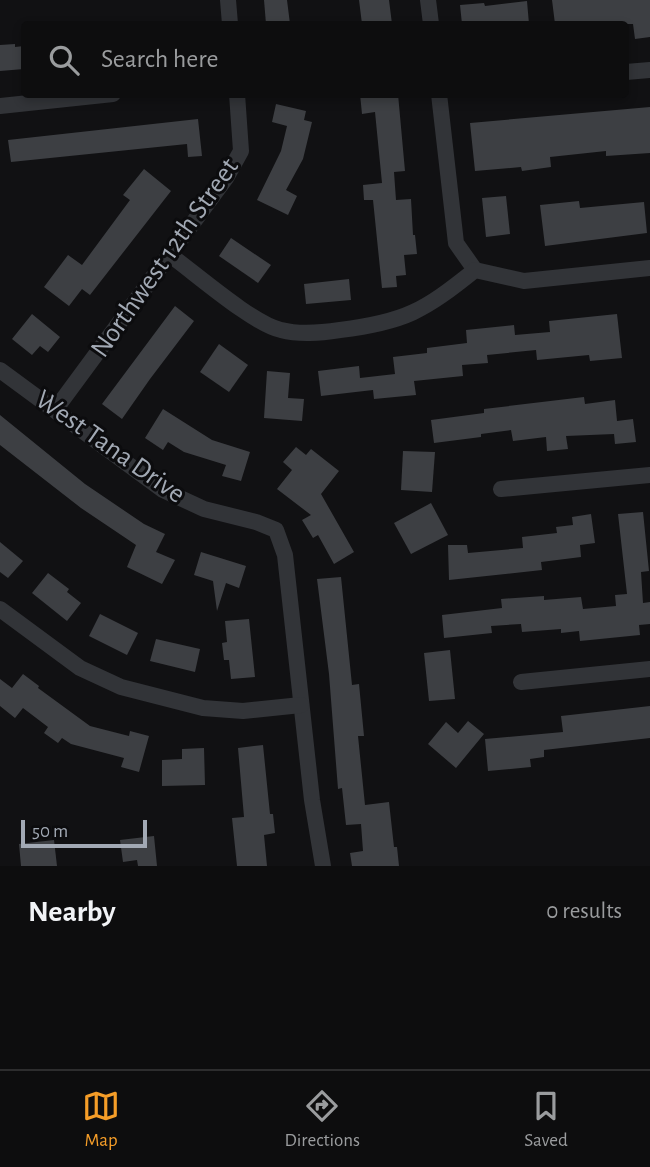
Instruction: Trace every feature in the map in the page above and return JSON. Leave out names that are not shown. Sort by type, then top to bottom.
[{"type":"street","points":[[228,0],[230,21]]},
{"type":"street","points":[[428,0],[430,21]]},
{"type":"street","points":[[629,72],[650,70]]},
{"type":"street","points":[[0,106],[75,98]]},
{"type":"street","name":"Northwest 12th Street","points":[[55,410],[226,178],[241,151],[237,98]]},
{"type":"street","points":[[439,98],[456,243],[475,270],[524,281],[650,268]]},
{"type":"street","points":[[170,254],[257,319],[279,330],[311,334],[381,325],[412,314],[440,298],[475,270]]},
{"type":"street","name":"West Tana Drive","points":[[0,370],[163,490],[204,509],[276,530],[285,555],[301,705]]},
{"type":"street","points":[[501,489],[650,475]]},
{"type":"street","points":[[0,609],[80,668],[121,687],[203,708],[243,711],[301,705],[323,866]]},
{"type":"street","points":[[521,682],[650,669]]},
{"type":"building","points":[[264,0],[287,0],[290,21],[266,21]]},
{"type":"building","points":[[359,0],[389,0],[392,21],[362,21]]},
{"type":"building","points":[[552,0],[650,0],[650,37],[635,39],[633,24],[629,24],[629,21],[555,21]]},
{"type":"building","points":[[527,1],[529,21],[462,21],[460,5],[484,3],[485,6]]},
{"type":"building","points":[[0,45],[21,46],[21,69],[0,71]]},
{"type":"building","points":[[360,98],[398,98],[405,171],[394,172],[396,200],[411,199],[417,254],[404,255],[406,275],[396,276],[397,287],[382,288],[373,200],[364,200],[363,185],[382,183],[375,112],[362,114]]},
{"type":"building","points":[[276,104],[306,111],[304,120],[312,122],[303,159],[286,190],[297,196],[288,215],[257,200],[281,151],[287,126],[272,122]]},
{"type":"building","points":[[650,107],[650,153],[606,156],[606,151],[550,157],[551,167],[522,171],[521,167],[475,171],[470,123]]},
{"type":"building","points":[[198,119],[202,156],[188,157],[187,144],[11,162],[8,140]]},
{"type":"building","points":[[144,169],[171,191],[90,295],[82,289],[69,306],[44,287],[68,255],[82,265],[130,200],[123,195]]},
{"type":"building","points":[[506,196],[510,234],[486,237],[482,198]]},
{"type":"building","points":[[579,201],[580,208],[644,202],[647,233],[545,246],[540,205]]},
{"type":"building","points":[[231,238],[271,265],[258,283],[219,256]]},
{"type":"building","points":[[349,279],[351,300],[306,304],[304,284]]},
{"type":"building","points":[[175,306],[194,321],[122,419],[102,404]]},
{"type":"building","points":[[32,314],[60,337],[48,352],[40,346],[32,355],[12,339]]},
{"type":"building","points":[[617,314],[622,358],[590,361],[589,355],[537,360],[536,350],[487,355],[488,363],[462,365],[463,376],[414,381],[416,395],[374,399],[373,390],[321,396],[318,371],[359,366],[360,378],[395,374],[393,357],[427,353],[427,348],[467,343],[466,330],[514,325],[515,335],[550,332],[549,321]]},
{"type":"building","points":[[219,344],[248,365],[229,392],[200,372]]},
{"type":"building","points":[[267,371],[290,373],[288,398],[304,399],[302,421],[264,418]]},
{"type":"building","points":[[584,397],[585,404],[615,400],[617,421],[633,419],[636,442],[615,444],[614,434],[566,436],[568,449],[547,451],[546,437],[513,441],[511,430],[434,443],[431,420],[484,413],[484,409]]},
{"type":"building","points":[[163,409],[212,440],[250,452],[241,481],[222,476],[226,465],[184,452],[168,442],[163,450],[145,438]]},
{"type":"building","points":[[0,415],[85,484],[144,524],[165,534],[156,552],[175,560],[162,584],[127,567],[136,545],[81,508],[0,445]]},
{"type":"building","points":[[296,447],[306,455],[311,449],[339,471],[321,494],[354,552],[334,564],[318,535],[313,538],[302,520],[311,515],[277,489],[292,470],[283,462]]},
{"type":"building","points":[[403,451],[435,452],[432,492],[401,490]]},
{"type":"building","points":[[431,503],[448,535],[411,554],[394,523]]},
{"type":"building","points":[[643,512],[649,571],[641,572],[643,603],[650,602],[650,624],[639,625],[640,635],[580,641],[579,631],[561,633],[561,629],[522,632],[521,624],[491,626],[492,633],[444,638],[442,615],[502,608],[501,599],[581,597],[583,609],[616,606],[615,595],[627,594],[618,514]]},
{"type":"building","points":[[591,514],[595,543],[580,545],[581,557],[541,562],[542,570],[449,580],[448,545],[467,545],[468,553],[523,548],[522,537],[557,533],[556,527],[573,525],[572,517]]},
{"type":"building","points":[[0,542],[23,561],[8,578],[0,572]]},
{"type":"building","points":[[201,552],[246,566],[239,588],[226,583],[217,611],[213,581],[194,575]]},
{"type":"building","points":[[48,573],[69,589],[67,592],[81,603],[67,621],[32,593]]},
{"type":"building","points":[[341,577],[352,685],[359,684],[364,736],[358,736],[365,805],[389,802],[399,866],[352,866],[350,853],[363,851],[361,824],[346,825],[342,788],[338,789],[329,674],[317,579]]},
{"type":"building","points":[[100,614],[138,633],[127,655],[89,636]]},
{"type":"building","points":[[249,619],[255,677],[231,679],[229,660],[224,660],[222,643],[227,642],[225,621]]},
{"type":"building","points":[[156,639],[200,649],[195,672],[150,661]]},
{"type":"building","points":[[450,650],[455,699],[429,701],[424,653]]},
{"type":"building","points":[[23,674],[90,726],[129,736],[130,731],[149,736],[139,772],[121,767],[124,758],[71,744],[62,738],[58,743],[44,733],[48,727],[23,708],[15,718],[0,706],[0,679],[12,688]]},
{"type":"building","points":[[650,706],[650,738],[544,750],[544,757],[530,759],[531,767],[488,771],[485,739],[563,732],[561,716]]},
{"type":"building","points":[[468,721],[484,734],[456,768],[428,744],[446,722],[458,733]]},
{"type":"building","points":[[263,745],[270,814],[273,814],[275,833],[264,835],[267,866],[237,866],[232,818],[244,817],[238,748]]},
{"type":"building","points":[[204,748],[205,785],[162,786],[162,760],[182,759],[182,749]]},
{"type":"building","points":[[154,836],[157,866],[138,866],[137,860],[123,862],[120,840]]},
{"type":"building","points":[[54,840],[57,866],[21,866],[19,844]]}]
